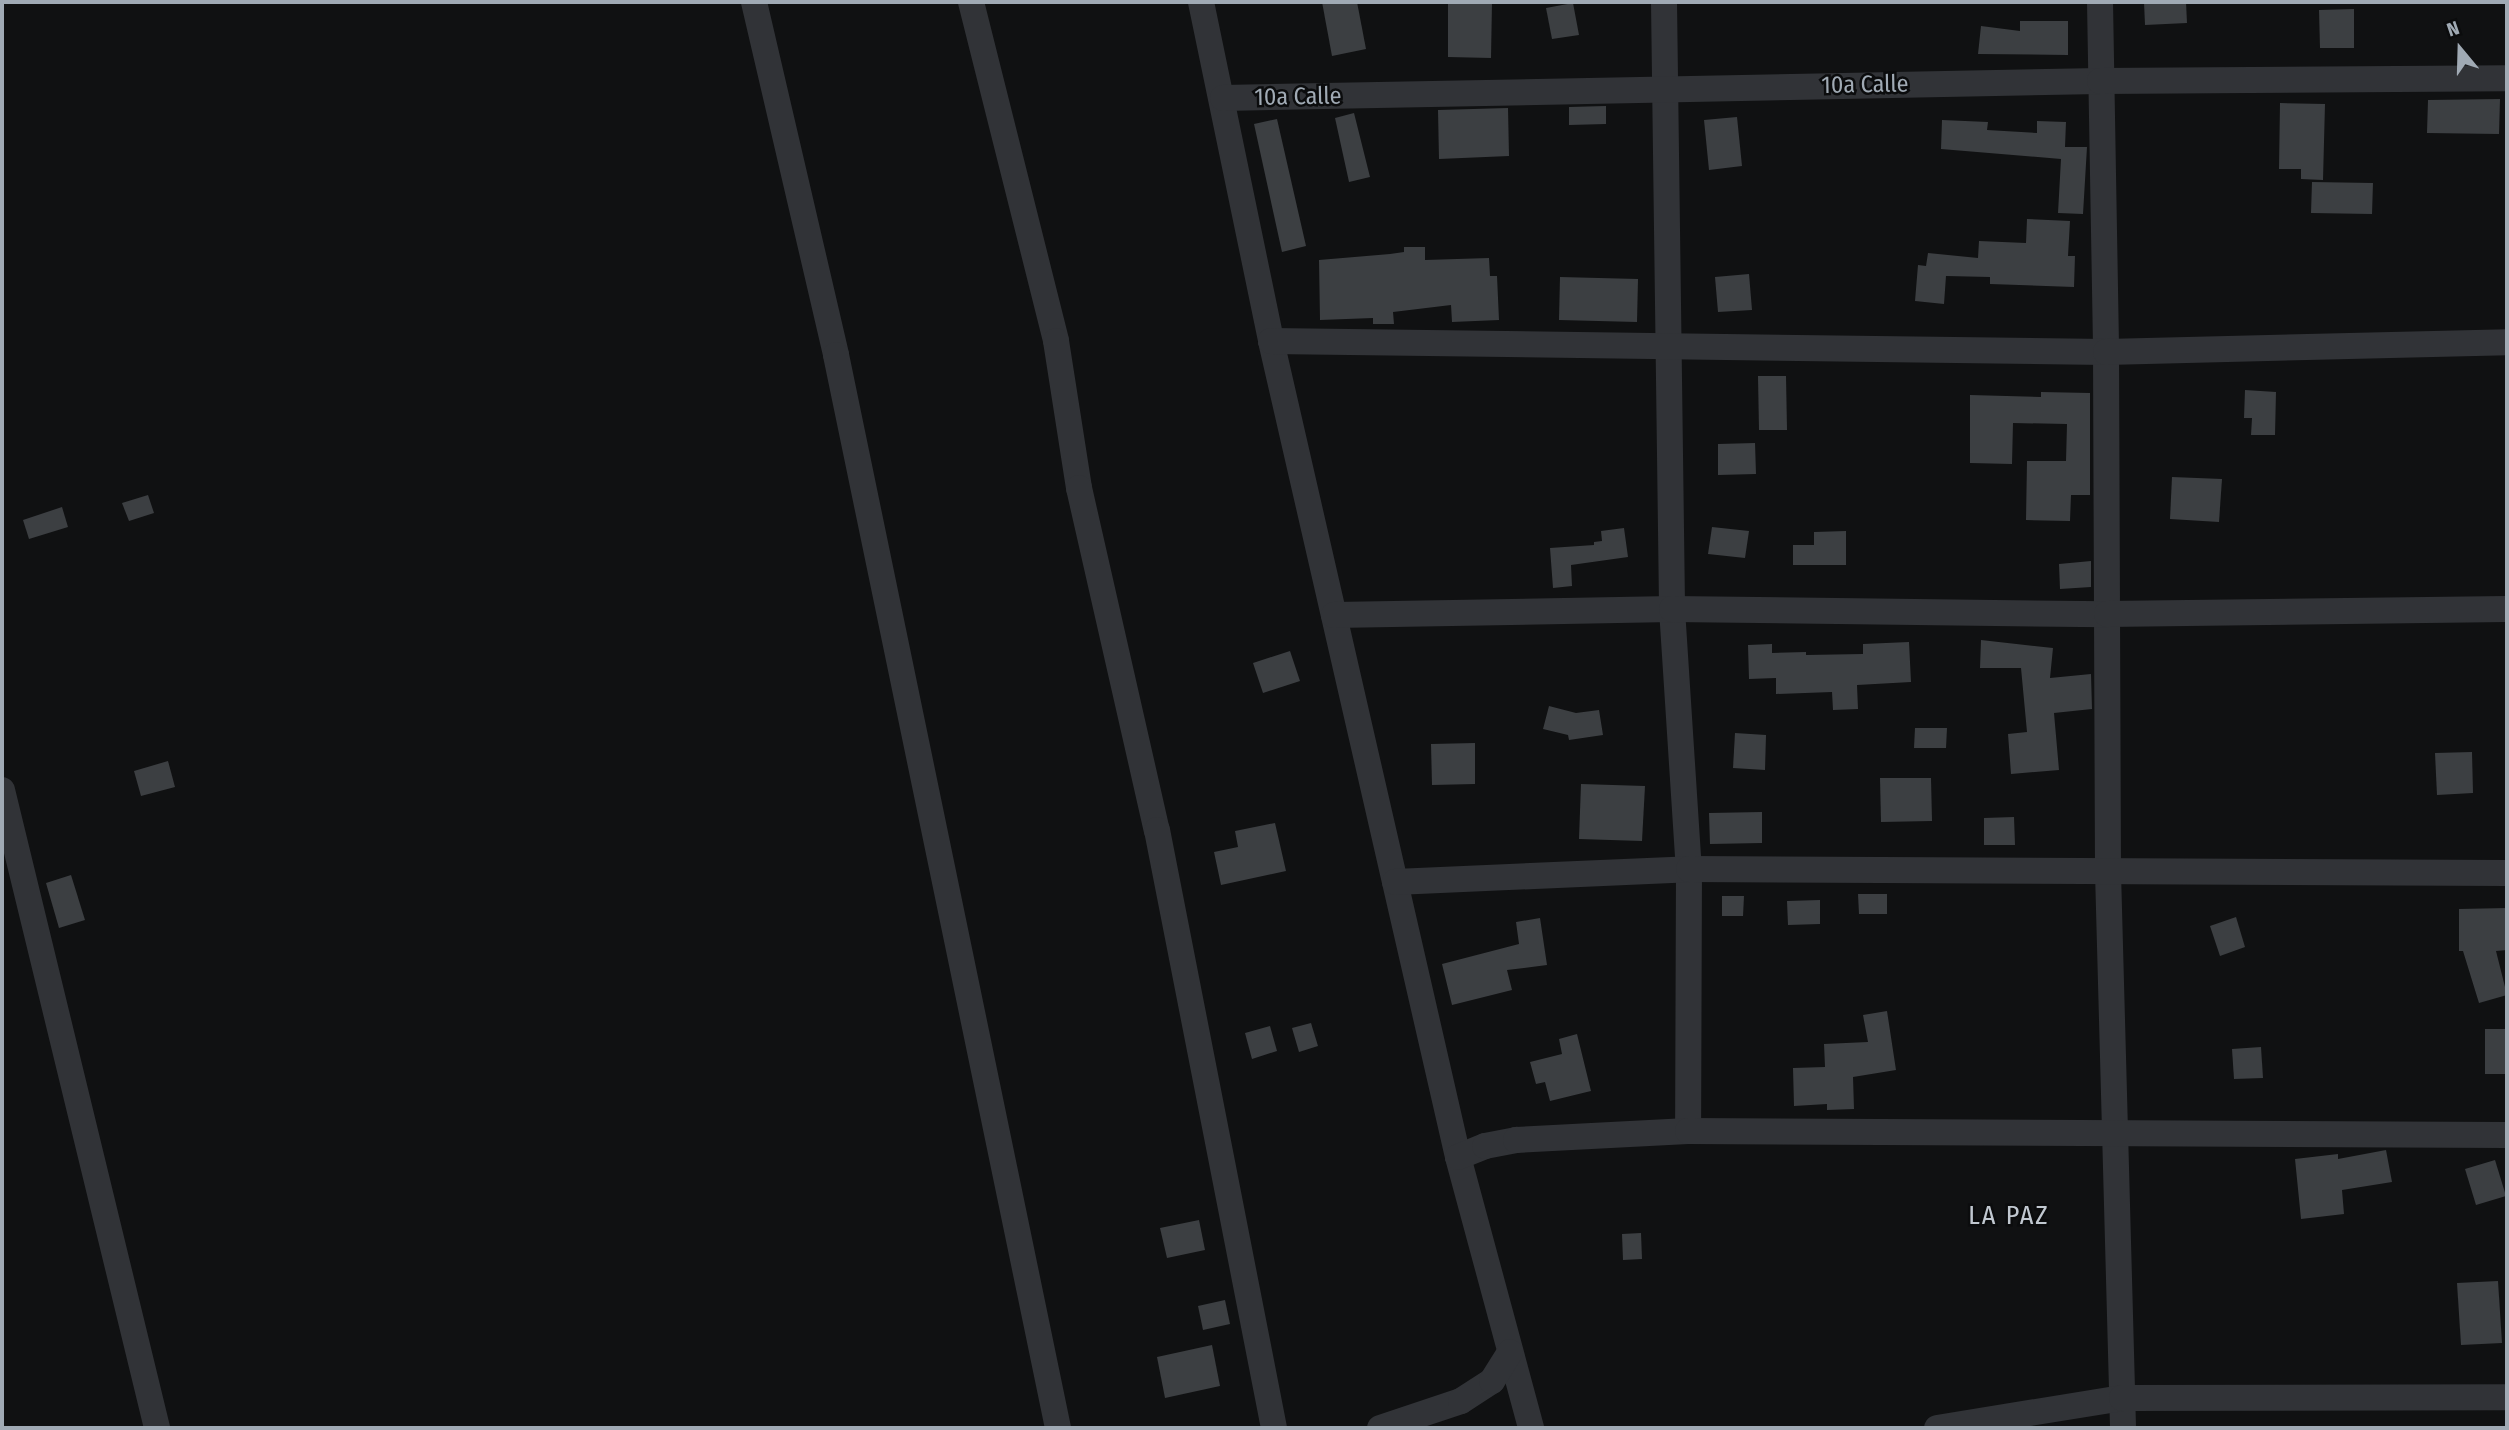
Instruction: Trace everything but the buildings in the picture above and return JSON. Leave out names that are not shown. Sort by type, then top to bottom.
[{"type":"street","points":[[754,2],[836,355],[1058,1428]]},
{"type":"street","points":[[971,2],[1056,341],[1079,488],[1157,830],[1274,1428]]},
{"type":"street","points":[[1201,2],[1223,98],[1271,341],[1458,1157],[1531,1428]]},
{"type":"street","points":[[1664,2],[1663,88],[1670,348],[1672,609],[1689,869],[1688,1130]]},
{"type":"street","points":[[2100,2],[2106,352],[2108,872],[2123,1428]]},
{"type":"street","name":"10a Calle","points":[[1223,98],[2100,81],[2507,78]]},
{"type":"street","points":[[1271,341],[2106,352],[2507,342]]},
{"type":"street","points":[[1334,615],[1672,609],[2107,614],[2507,609]]},
{"type":"street","points":[[3,799],[157,1428]]},
{"type":"street","points":[[1395,882],[1689,869],[2507,873]]},
{"type":"street","points":[[1458,1157],[1485,1146],[1516,1140],[1688,1130],[2507,1135]]},
{"type":"street","points":[[1380,1428],[1461,1401],[1492,1381],[1510,1352]]},
{"type":"street","points":[[1937,1428],[2122,1398],[2507,1397]]},
{"type":"district","name":"LA PAZ","points":[[2009,1216]]}]
